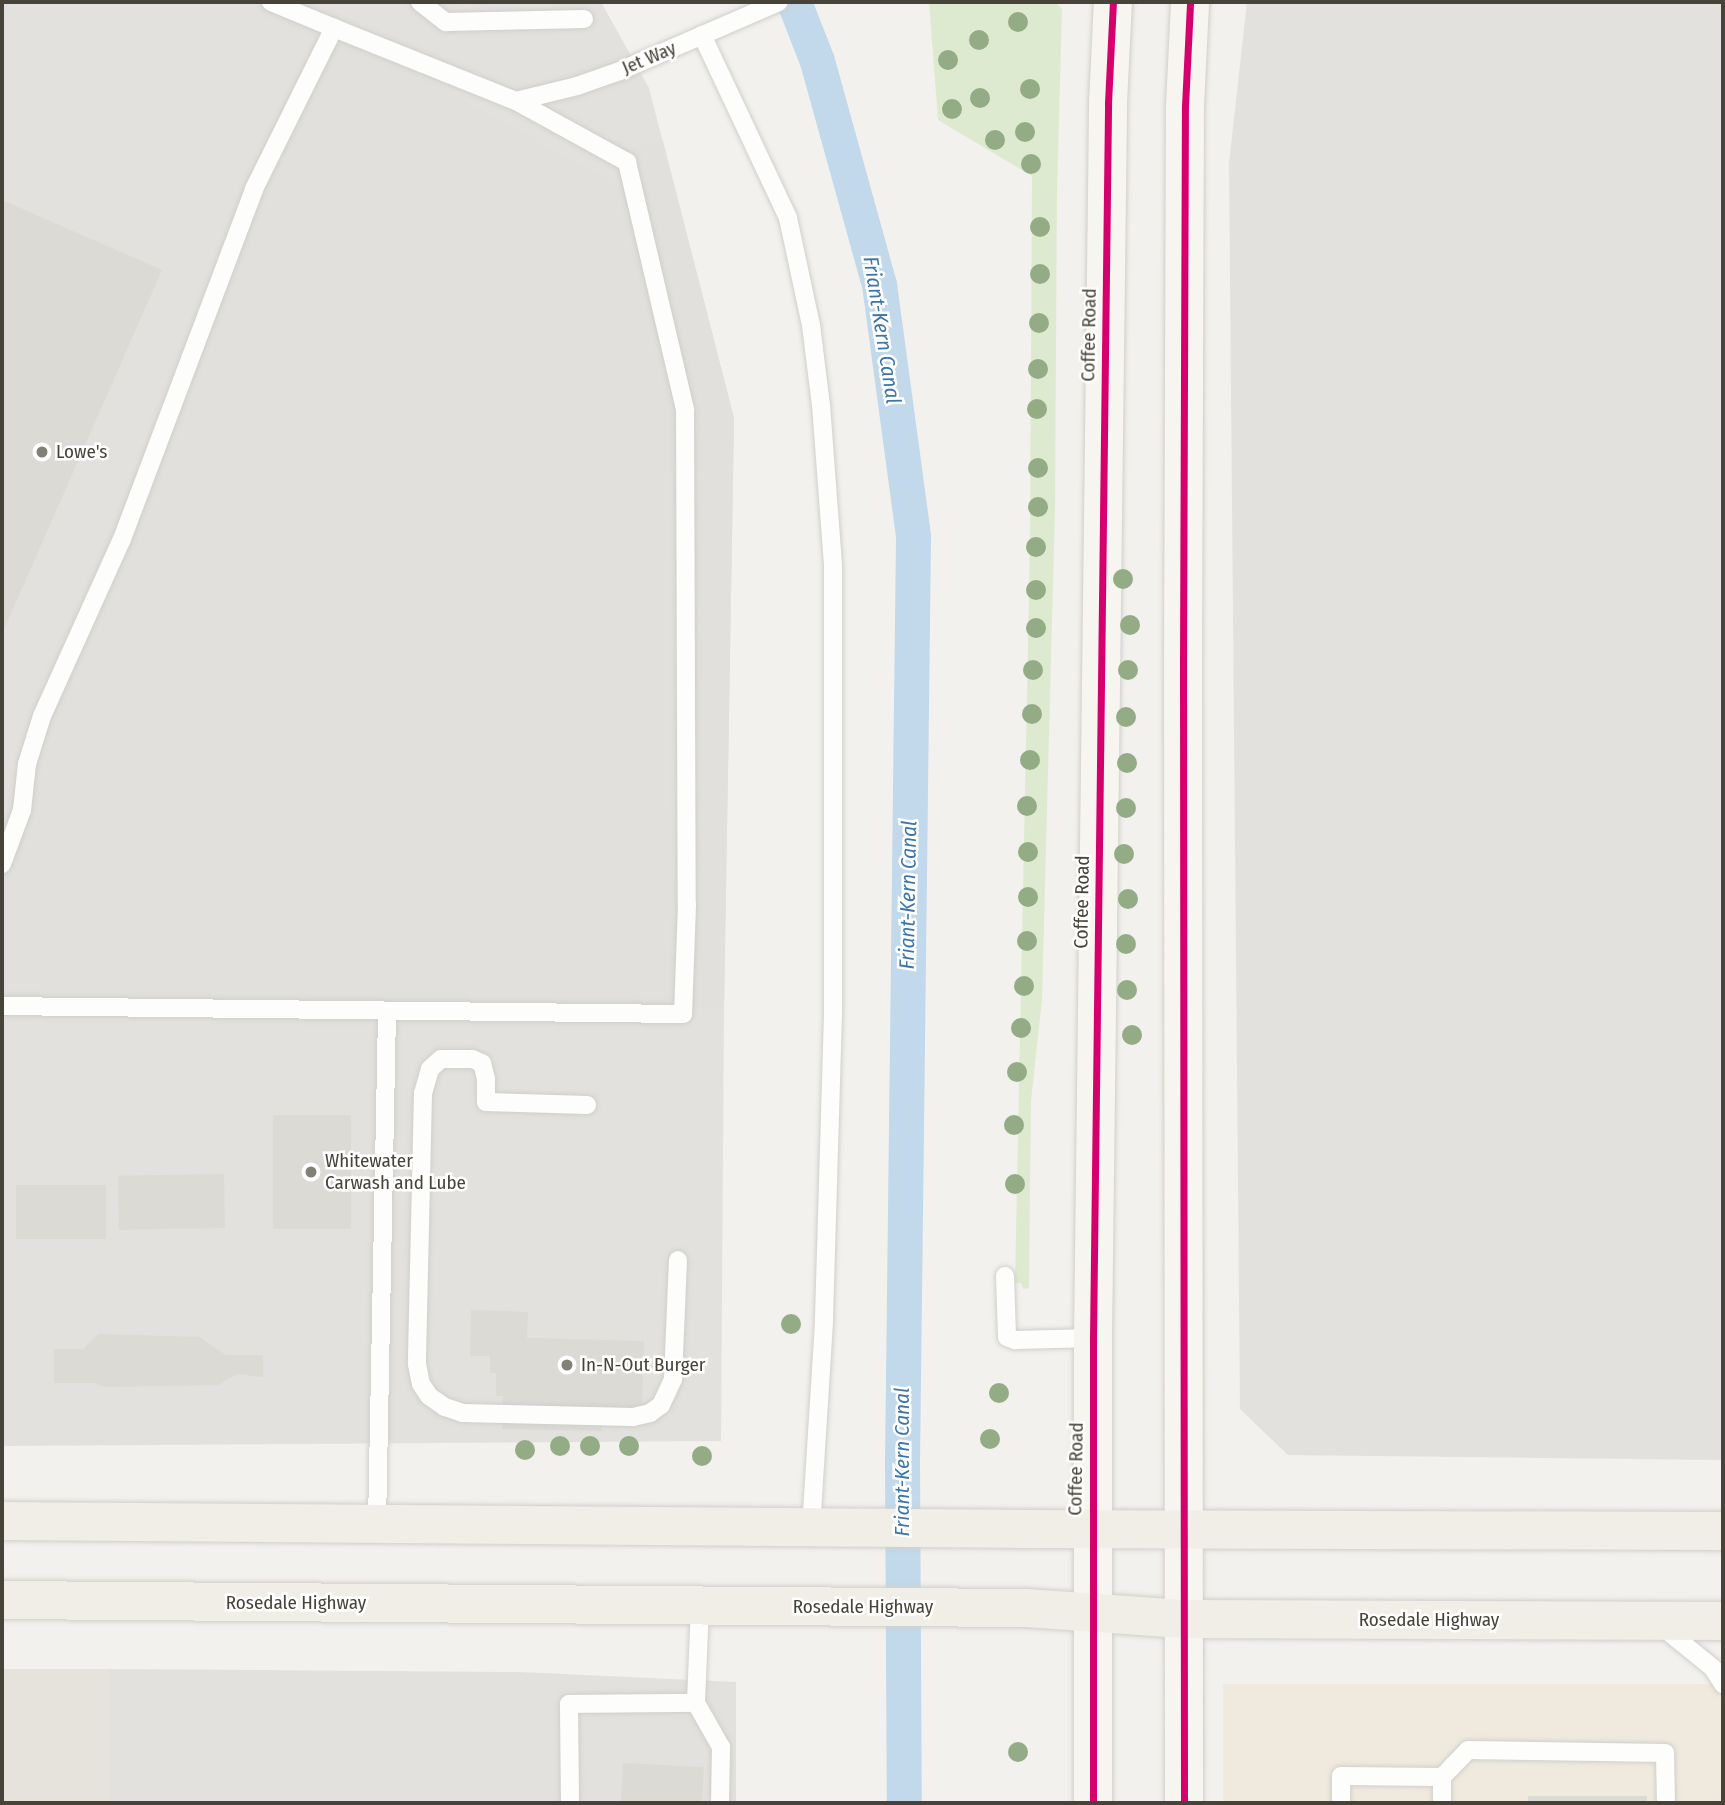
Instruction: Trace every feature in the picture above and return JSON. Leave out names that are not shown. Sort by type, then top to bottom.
[{"type":"main road","name":"Coffee Road","points":[[1093,1803],[1093,1338],[1108,103],[1113,2]]},
{"type":"main road","points":[[1184,1803],[1185,120],[1190,2]]},
{"type":"main road","points":[[2,1521],[1723,1531]]},
{"type":"main road","name":"Rosedale Highway","points":[[2,1600],[998,1608],[1183,1619],[1723,1621]]},
{"type":"lane","points":[[2,1006],[684,1014],[687,905],[685,410],[627,162],[516,101],[334,28],[302,8],[271,2]]},
{"type":"lane","points":[[420,2],[446,22],[584,19]]},
{"type":"lane","name":"Jet Way","points":[[516,101],[598,78],[779,2]]},
{"type":"lane","points":[[2,864],[22,810],[27,764],[42,716],[122,539],[254,189],[334,28]]},
{"type":"lane","points":[[702,35],[788,218],[811,325],[821,405],[832,566],[832,1014],[824,1322],[811,1526]]},
{"type":"lane","points":[[377,1524],[387,1012]]},
{"type":"lane","points":[[587,1105],[486,1102],[486,1079],[482,1063],[472,1059],[441,1059],[430,1069],[425,1080],[417,1364],[421,1384],[429,1396],[445,1407],[462,1413],[634,1417],[650,1413],[661,1405],[673,1379],[678,1260]]},
{"type":"lane","points":[[1005,1276],[1007,1337],[1015,1340],[1093,1338]]},
{"type":"lane","points":[[700,1606],[696,1703],[720,1747],[720,1803]]},
{"type":"lane","points":[[1655,1621],[1713,1668],[1723,1684]]},
{"type":"lane","points":[[570,1803],[569,1704],[696,1703]]},
{"type":"lane","points":[[1441,1803],[1442,1777],[1468,1750],[1665,1752],[1665,1803]]},
{"type":"lane","points":[[1340,1803],[1341,1776],[1442,1777]]},
{"type":"shaded area","points":[[2,2],[601,2],[649,88],[734,418],[724,1007],[721,1441],[2,1446]]},
{"type":"shaded area","points":[[1247,2],[1723,2],[1723,1460],[1288,1455],[1240,1409],[1229,163]]},
{"type":"shaded area","points":[[334,28],[639,197],[633,148],[663,141],[734,418],[724,1007],[387,1012],[2,1006],[2,864],[27,764],[219,277]]},
{"type":"shaded area","points":[[2,1669],[109,1669],[109,1803],[2,1803]]},
{"type":"shaded area","points":[[109,1669],[519,1672],[736,1682],[736,1803],[109,1803]]},
{"type":"shaded area","points":[[1223,1684],[1723,1684],[1723,1803],[1223,1803]]},
{"type":"green space","points":[[929,2],[1055,2],[1062,9],[1057,192],[1055,509],[1042,999],[1031,1101],[1029,1288],[1023,1289],[1021,1283],[1015,1283],[1030,545],[1032,176],[938,120]]},
{"type":"building","name":"Lowe's","points":[[2,200],[162,270],[2,634]]},
{"type":"building","name":"Whitewater Carwash and Lube","points":[[273,1115],[351,1115],[351,1229],[273,1229]]},
{"type":"building","points":[[224,1174],[225,1228],[119,1230],[118,1176]]},
{"type":"building","points":[[16,1185],[106,1185],[106,1239],[16,1239]]},
{"type":"building","name":"In-N-Out Burger","points":[[471,1310],[528,1312],[527,1338],[644,1341],[642,1409],[603,1408],[602,1431],[502,1429],[503,1396],[496,1396],[496,1373],[490,1373],[490,1356],[470,1356]]},
{"type":"building","points":[[98,1334],[199,1337],[226,1355],[263,1355],[263,1377],[237,1374],[218,1385],[106,1387],[95,1383],[54,1383],[54,1349],[83,1349]]},
{"type":"building","points":[[623,1763],[704,1767],[702,1803],[621,1803]]},
{"type":"building","points":[[1528,1796],[1647,1796],[1647,1803],[1528,1803]]},
{"type":"waterway","name":"Friant-Kern Canal","points":[[794,2],[817,61],[879,284],[913,537],[902,1459],[904,1803]]},
{"type":"cycle path","points":[[1093,1803],[1093,1338],[1108,103],[1113,2]]},
{"type":"cycle path","points":[[1184,1803],[1183,665],[1185,106],[1190,2]]},
{"type":"place","name":"Lowe's","points":[[42,452]]},
{"type":"place","name":"Whitewater Carwash and Lube","points":[[311,1172]]},
{"type":"place","name":"In-N-Out Burger","points":[[567,1365]]}]
